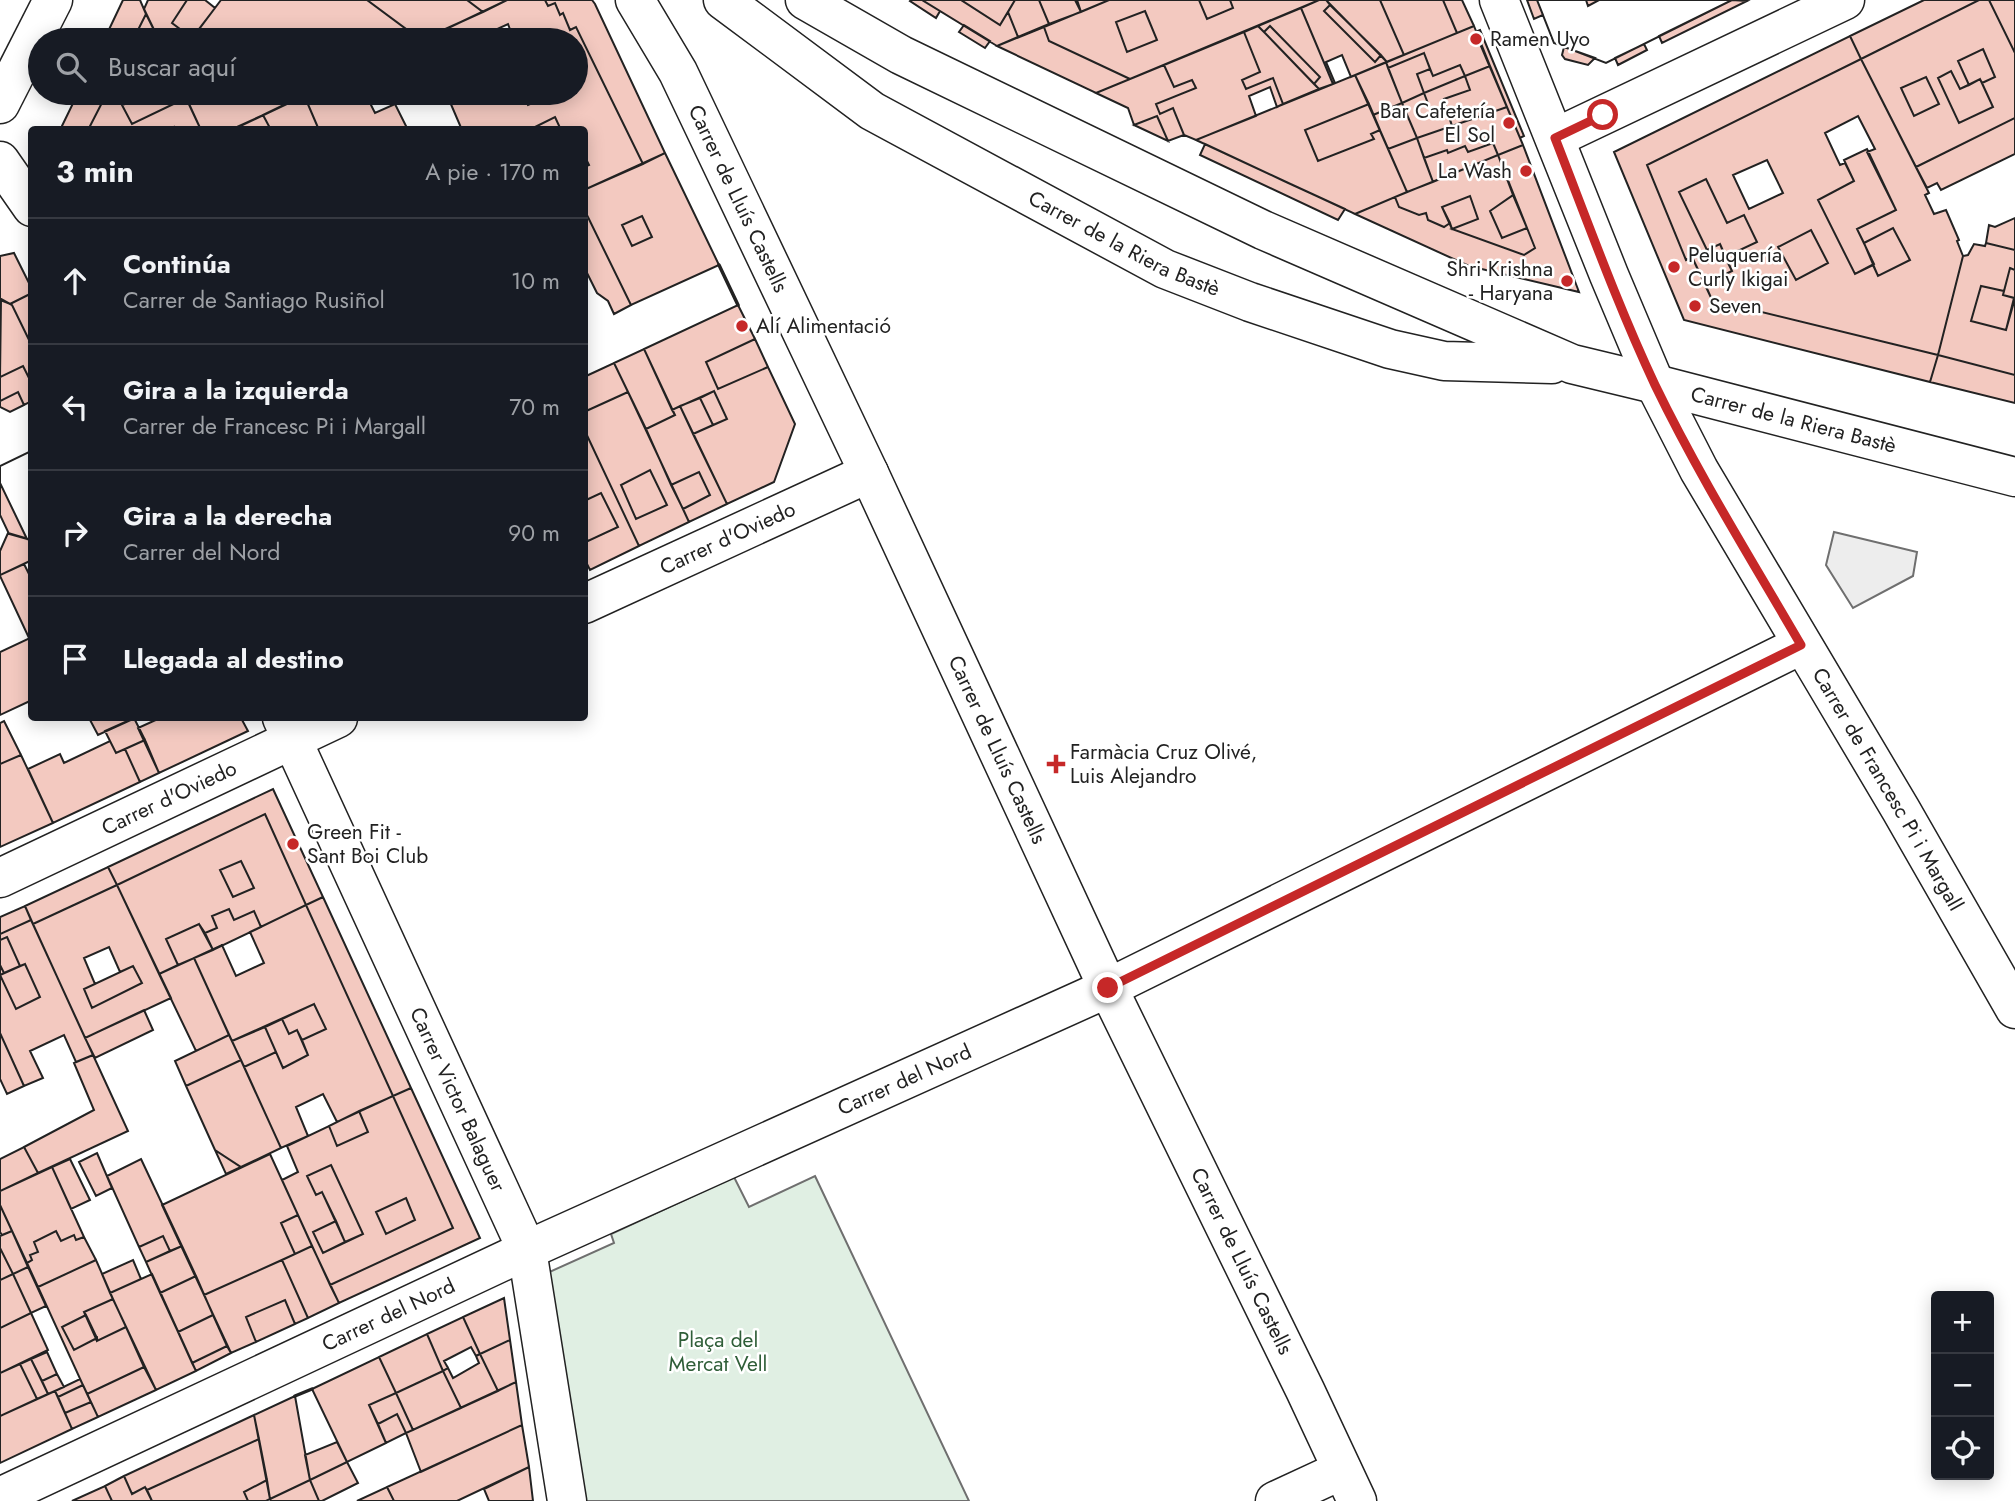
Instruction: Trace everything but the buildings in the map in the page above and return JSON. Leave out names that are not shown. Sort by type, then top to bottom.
[{"type":"street","points":[[39,28],[53,0]]},
{"type":"street","name":"Carrer de Lluís Castells","points":[[635,0],[678,72],[869,473],[1108,988],[1350,1485]]},
{"type":"street","name":"Carrer de la Riera Bastè","points":[[723,0],[872,111],[1165,269],[1250,302],[1390,349],[1444,361],[1572,364]]},
{"type":"street","name":"Carrer de la Riera Bastè","points":[[805,0],[901,55],[1263,230],[1572,364],[2015,477]]},
{"type":"street","name":"Carrer de Francesc Pi i Margall","points":[[1499,0],[1655,384],[1699,470],[2015,1009]]},
{"type":"street","points":[[1555,138],[1844,0]]},
{"type":"street","points":[[0,104],[28,49]]},
{"type":"street","points":[[0,162],[28,201]]},
{"type":"street","name":"Carrer d'Oviedo","points":[[588,602],[869,473]]},
{"type":"street","name":"Carrer del Nord","points":[[0,1497],[527,1250],[1108,988],[1801,645]]},
{"type":"street","name":"Carrer d'Oviedo","points":[[0,878],[287,728],[323,721]]},
{"type":"street","name":"Carrer Victor Balaguer","points":[[287,728],[527,1250],[567,1501]]},
{"type":"street","points":[[1275,1501],[1350,1485]]},
{"type":"green space","name":"Plaça del Mercat Vell","points":[[815,1176],[969,1501],[580,1501],[545,1274],[614,1243],[611,1234],[734,1177],[749,1207]]},
{"type":"shaded area","points":[[1834,532],[1917,552],[1913,576],[1853,608],[1826,565]]},
{"type":"wall","points":[[719,265],[738,305]]},
{"type":"wall","points":[[295,1396],[312,1389]]},
{"type":"place","name":"Ramen Uyo","points":[[1476,39]]},
{"type":"place","name":"Bar Cafetería El Sol","points":[[1509,123]]},
{"type":"place","name":"La Wash","points":[[1526,171]]},
{"type":"place","name":"Peluquería Curly Ikigai","points":[[1674,267]]},
{"type":"place","name":"Shri Krishna - Haryana","points":[[1567,281]]},
{"type":"place","name":"Seven","points":[[1695,306]]},
{"type":"place","name":"Alí Alimentació","points":[[742,326]]},
{"type":"place","name":"Farmàcia Cruz Olivé, Luis Alejandro","points":[[1056,764]]},
{"type":"place","name":"Green Fit - Sant Boi Club","points":[[293,844]]},
{"type":"route","points":[[1108,988],[1801,645],[1699,470],[1655,384],[1555,138],[1603,115]]}]
